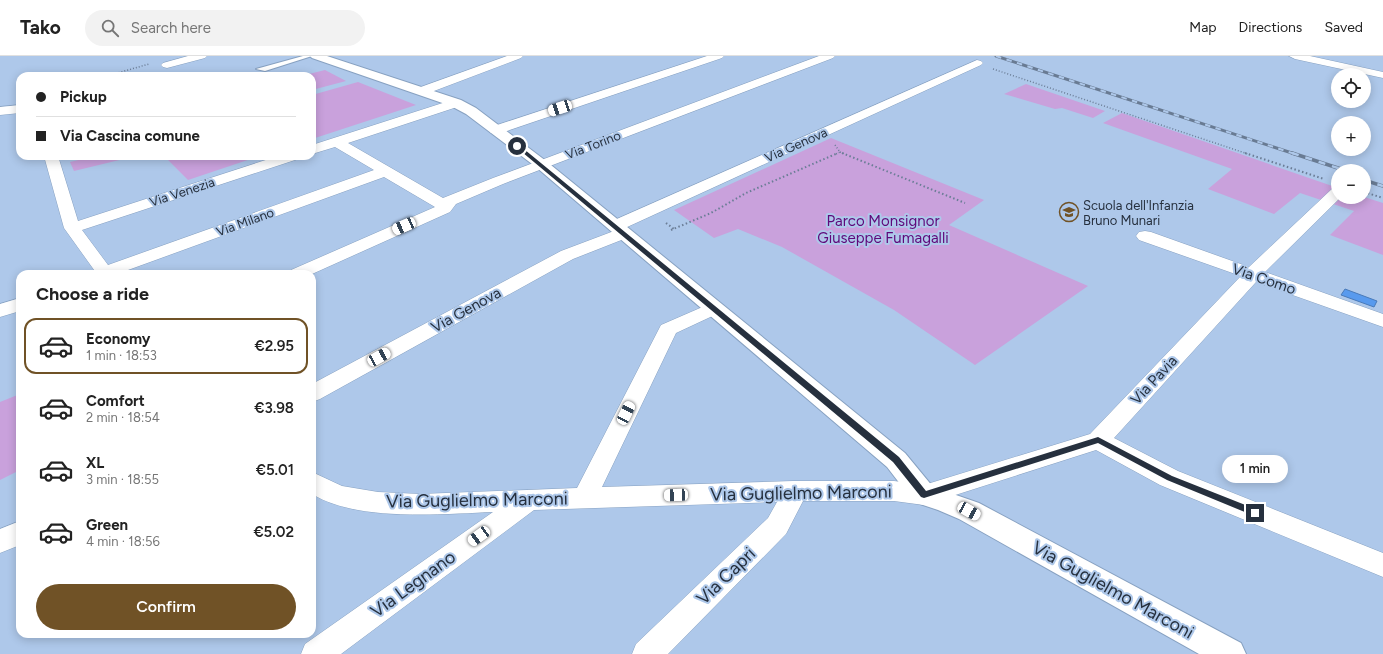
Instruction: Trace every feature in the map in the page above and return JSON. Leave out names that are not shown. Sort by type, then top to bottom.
[{"type":"street","points":[[167,65],[201,56]]},
{"type":"street","points":[[316,56],[456,103],[471,111],[541,164],[896,460],[924,494]]},
{"type":"street","points":[[422,91],[517,56]]},
{"type":"street","points":[[496,130],[718,56]]},
{"type":"street","name":"Via Torino","points":[[306,270],[437,212],[450,201],[541,164],[829,56]]},
{"type":"street","points":[[1295,56],[1383,75]]},
{"type":"street","name":"Via Genova","points":[[316,392],[567,255],[971,61]]},
{"type":"street","points":[[316,149],[456,103]]},
{"type":"street","points":[[0,111],[16,109]]},
{"type":"street","points":[[336,142],[445,206]]},
{"type":"street","points":[[52,160],[72,228],[104,270]]},
{"type":"street","name":"Via Venezia","points":[[72,228],[280,160]]},
{"type":"street","name":"Via Milano","points":[[114,270],[386,171]]},
{"type":"street","name":"Via Pavia","points":[[924,494],[1098,440],[1331,189]]},
{"type":"street","name":"Via Como","points":[[1145,236],[1383,321]]},
{"type":"street","points":[[0,311],[16,305]]},
{"type":"street","points":[[585,498],[668,329],[714,308]]},
{"type":"street","points":[[1098,440],[1169,478],[1383,565]]},
{"type":"street","name":"Via Guglielmo Marconi","points":[[316,485],[322,489],[344,496],[372,501],[420,504],[793,491],[894,491],[924,494],[969,511],[1230,654]]},
{"type":"street","name":"Via Capri","points":[[647,654],[777,526],[789,505],[793,491]]},
{"type":"street","name":"Via Legnano","points":[[316,654],[529,500]]},
{"type":"street","points":[[0,542],[16,534]]},
{"type":"lane","points":[[259,69],[265,69],[309,56]]},
{"type":"path","points":[[971,61],[1331,185]]},
{"type":"path","points":[[121,72],[149,64]]},
{"type":"path","points":[[817,136],[835,145],[840,152],[966,203]]},
{"type":"path","points":[[671,230],[711,213],[746,193],[840,152]]},
{"type":"path","points":[[1371,194],[1383,198]]},
{"type":"green space","points":[[325,70],[346,81],[316,89],[316,72]]},
{"type":"green space","points":[[358,82],[416,105],[316,138],[316,94]]},
{"type":"green space","points":[[1026,84],[1105,111],[1093,118],[1062,108],[1055,109],[1004,94]]},
{"type":"green space","points":[[1122,113],[1331,186],[1331,203],[1300,193],[1274,214],[1208,189],[1232,169],[1103,123]]},
{"type":"green space","name":"Parco Monsignor Giuseppe Fumagalli","points":[[831,138],[984,200],[949,225],[1088,286],[975,365],[894,310],[782,247],[738,229],[714,238],[674,210]]},
{"type":"green space","points":[[78,160],[119,160],[74,171],[70,162]]},
{"type":"green space","points":[[168,160],[248,160],[188,180]]},
{"type":"green space","points":[[1371,199],[1383,203],[1383,255],[1330,235],[1354,211],[1333,204],[1371,204]]},
{"type":"green space","points":[[16,396],[16,472],[0,480],[0,402]]},
{"type":"water","points":[[1345,289],[1377,301],[1374,307],[1341,295]]},
{"type":"railway","points":[[996,56],[1295,154]]},
{"type":"railway","points":[[1292,153],[1331,166]]},
{"type":"railway","points":[[1371,182],[1383,186]]},
{"type":"place","name":"Scuola dell'Infanzia Bruno Munari","points":[[1069,212]]},
{"type":"route","points":[[517,146],[541,164],[896,460],[924,494],[1098,440],[1169,478],[1255,513]]}]
